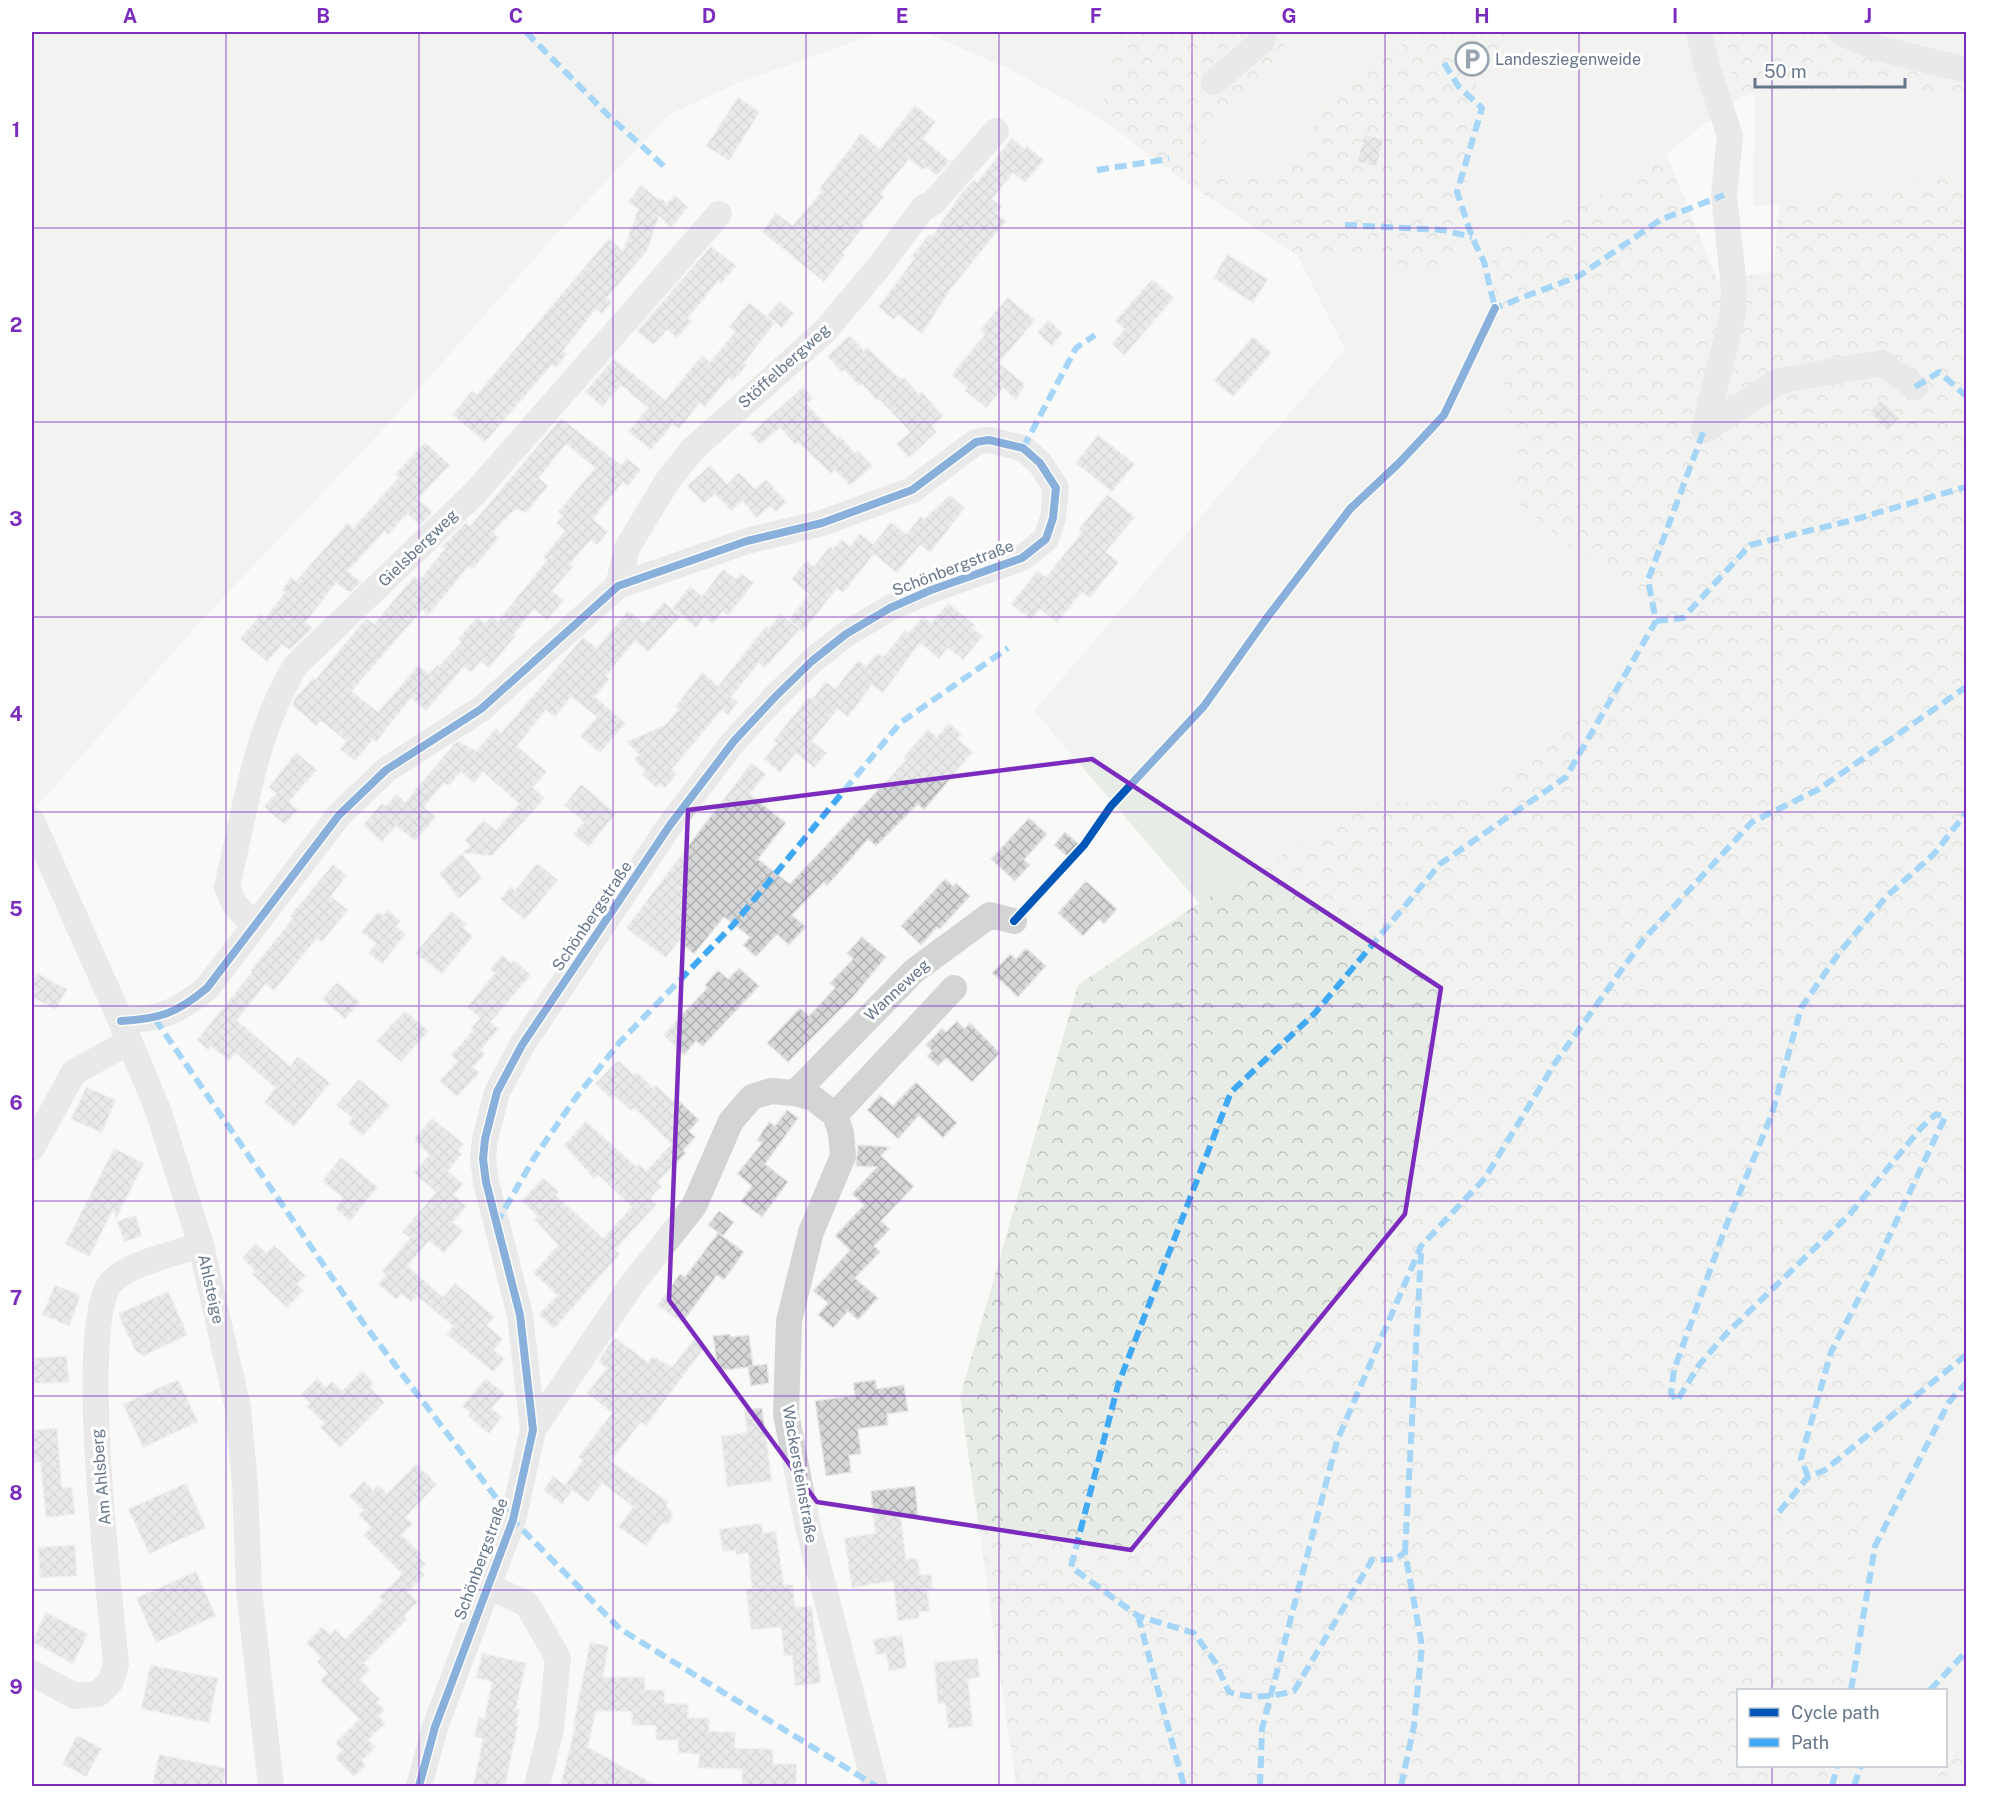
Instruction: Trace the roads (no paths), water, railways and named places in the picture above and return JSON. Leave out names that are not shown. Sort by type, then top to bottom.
[{"type":"street","points":[[1214,82],[1262,41],[1264,32]]},
{"type":"street","points":[[1699,32],[1709,74],[1730,136],[1724,195],[1734,288],[1731,322],[1704,430],[1779,381],[1881,363],[1915,387]]},
{"type":"street","points":[[1840,32],[1876,48],[1966,70]]},
{"type":"street","name":"Stöffelbergweg","points":[[618,586],[627,548],[668,480],[693,449],[824,332],[882,263],[923,208],[933,203],[996,131]]},
{"type":"street","name":"Gielsbergweg","points":[[253,925],[234,903],[227,886],[269,718],[280,691],[296,665],[476,492],[719,214]]},
{"type":"street","name":"Schönbergstraße","points":[[125,1032],[183,1008],[207,988],[339,815],[386,770],[481,709],[618,586],[747,541],[822,523],[912,490],[976,442],[989,440],[1023,448],[1040,463],[1056,488],[1053,518],[1046,538],[1022,558],[931,590],[890,608],[846,634],[812,661],[734,741],[670,825],[522,1046],[497,1092],[485,1139],[483,1159],[486,1182],[520,1315],[533,1430],[513,1520],[486,1585],[435,1727],[419,1786]]},
{"type":"street","name":"Ahlsteige","points":[[32,822],[158,1110],[201,1245],[238,1408],[245,1484],[253,1635],[271,1786]]},
{"type":"street","name":"Wanneweg","points":[[795,1093],[914,971],[990,915],[1014,921]]},
{"type":"street","points":[[533,1430],[630,1287],[694,1206],[731,1121],[752,1097],[771,1091],[795,1093],[813,1098],[835,1115],[954,988]]},
{"type":"street","points":[[32,1148],[74,1072],[125,1032]]},
{"type":"street","name":"Wackersteinstraße","points":[[835,1115],[842,1133],[843,1156],[811,1232],[789,1321],[786,1414],[808,1527],[875,1786]]},
{"type":"street","name":"Am Ahlsberg","points":[[32,1673],[75,1696],[98,1694],[111,1681],[116,1664],[96,1413],[97,1338],[102,1297],[111,1282],[127,1270],[201,1245]]},
{"type":"street","points":[[486,1585],[527,1604],[558,1658],[551,1728],[537,1786]]},
{"type":"place","name":"Landesziegenweide","points":[[1472,59]]}]
